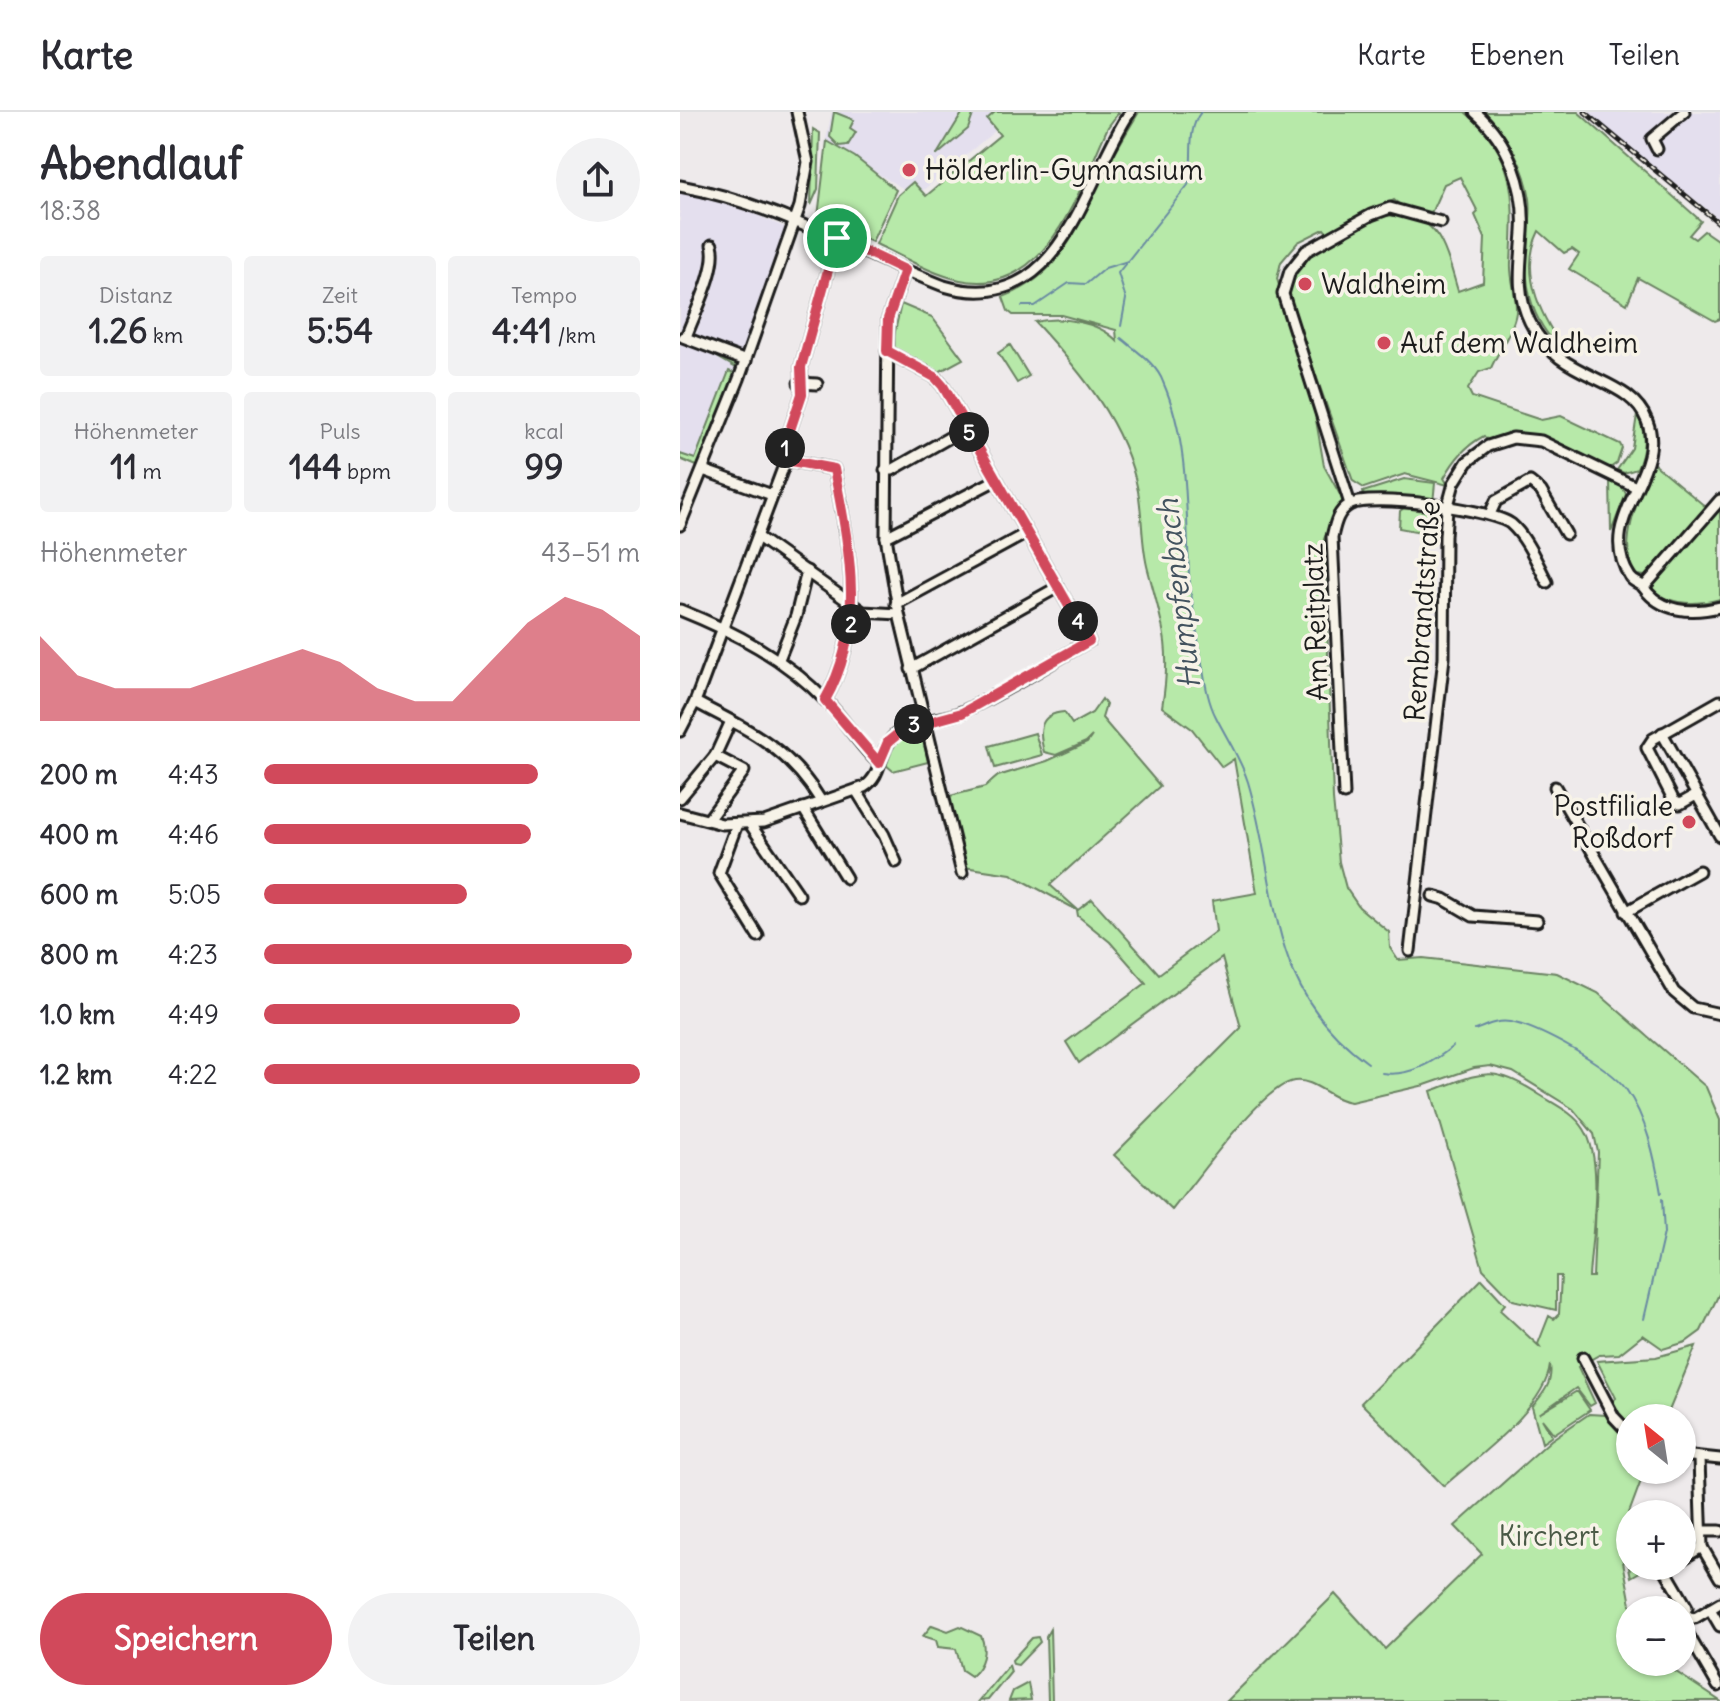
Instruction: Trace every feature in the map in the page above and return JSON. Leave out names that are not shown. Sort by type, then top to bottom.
[{"type":"street","points":[[680,525],[746,361],[804,192],[808,162],[797,112]]},
{"type":"street","points":[[680,186],[741,200],[795,220],[944,286],[975,292],[1007,289],[1042,267],[1069,231],[1105,154],[1130,112]]},
{"type":"street","points":[[1475,112],[1507,153],[1518,182],[1523,211],[1519,286],[1531,326],[1544,345],[1565,364],[1631,397],[1646,418],[1651,442],[1620,530],[1619,550],[1632,580],[1644,587],[1650,598],[1669,607],[1699,611],[1720,607]]},
{"type":"street","points":[[1657,149],[1652,139],[1684,112]]},
{"type":"street","points":[[1441,222],[1390,208],[1371,215],[1306,251],[1285,282],[1283,294],[1350,504],[1375,500],[1490,514],[1512,525],[1547,582]]},
{"type":"street","points":[[680,731],[695,702],[786,460],[783,451],[802,394],[799,383],[801,367],[837,238]]},
{"type":"street","points":[[712,245],[716,255],[683,336],[746,361]]},
{"type":"street","points":[[905,270],[888,319],[886,537],[911,669],[962,873]]},
{"type":"street","points":[[680,813],[708,820],[750,824],[856,790],[874,780],[881,752],[895,734],[924,721],[962,713],[1089,641],[935,377],[887,351]]},
{"type":"street","points":[[799,383],[817,384]]},
{"type":"street","points":[[885,470],[892,470],[966,428]]},
{"type":"street","name":"Rembrandtstraße","points":[[1410,951],[1414,942],[1444,658],[1447,509],[1454,483],[1467,462],[1488,446],[1513,438],[1541,441],[1636,487]]},
{"type":"street","points":[[786,460],[834,469],[847,534],[852,606],[842,665],[825,700]]},
{"type":"street","points":[[703,470],[772,495]]},
{"type":"street","points":[[886,537],[996,480]]},
{"type":"street","points":[[1490,514],[1495,503],[1530,482],[1541,491],[1566,534]]},
{"type":"street","points":[[1644,587],[1720,500]]},
{"type":"street","name":"Am Reitplatz","points":[[1344,794],[1332,537],[1340,513],[1350,504]]},
{"type":"street","points":[[758,537],[863,612],[898,609],[1027,533]]},
{"type":"street","points":[[779,659],[796,616],[807,571]]},
{"type":"street","points":[[911,669],[1058,587]]},
{"type":"street","points":[[680,610],[722,627],[779,659],[825,700],[879,763]]},
{"type":"street","points":[[1696,795],[1676,803],[1647,748],[1662,733],[1720,701]]},
{"type":"street","points":[[695,702],[781,751],[803,773],[821,801]]},
{"type":"street","points":[[680,798],[715,756],[731,721]]},
{"type":"street","points":[[1662,733],[1720,836]]},
{"type":"street","points":[[708,820],[744,771],[715,756]]},
{"type":"street","points":[[1555,787],[1674,992],[1693,1008],[1720,1014]]},
{"type":"street","points":[[856,790],[896,862]]},
{"type":"street","points":[[803,808],[846,878]]},
{"type":"street","points":[[737,824],[719,873],[758,936]]},
{"type":"street","points":[[750,824],[799,895]]},
{"type":"street","points":[[1626,912],[1699,871]]},
{"type":"street","points":[[1433,896],[1473,916],[1537,921]]},
{"type":"street","points":[[1583,1358],[1616,1419]]},
{"type":"street","points":[[1696,1458],[1720,1459]]},
{"type":"street","points":[[1699,1459],[1702,1547],[1720,1578]]},
{"type":"street","points":[[1702,1531],[1720,1531]]},
{"type":"street","points":[[1696,1551],[1702,1547]]},
{"type":"street","points":[[1696,1617],[1720,1603]]},
{"type":"street","points":[[1710,1609],[1720,1626]]},
{"type":"street","points":[[1696,1644],[1718,1686]]},
{"type":"shaded area","name":"Hölderlin-Gymnasium","points":[[832,112],[1018,112],[916,196],[825,143]]},
{"type":"shaded area","points":[[1588,112],[1720,112],[1720,220],[1628,145]]},
{"type":"shaded area","points":[[680,190],[736,206],[791,230],[699,467],[680,459]]},
{"type":"green space","points":[[834,112],[854,120],[850,128],[856,132],[848,145],[839,146],[830,137]]},
{"type":"green space","points":[[963,112],[974,112],[968,129],[936,156]]},
{"type":"green space","points":[[995,112],[1119,112],[1108,127],[1072,207],[1038,256],[1016,273],[990,281],[960,280],[928,269],[876,244],[898,195],[913,182],[926,196],[1000,135],[987,119]]},
{"type":"green space","points":[[1139,112],[1465,112],[1495,146],[1509,181],[1513,220],[1511,269],[1516,306],[1512,326],[1491,368],[1479,372],[1468,389],[1472,397],[1541,420],[1561,416],[1620,444],[1622,448],[1617,463],[1610,468],[1565,446],[1535,436],[1503,435],[1487,440],[1484,436],[1456,459],[1444,478],[1448,485],[1405,474],[1364,488],[1353,481],[1286,290],[1293,276],[1313,253],[1379,214],[1403,215],[1427,224],[1442,243],[1458,291],[1483,282],[1485,238],[1475,215],[1478,212],[1460,177],[1444,184],[1432,211],[1422,214],[1412,212],[1394,200],[1329,235],[1324,229],[1298,242],[1281,262],[1277,279],[1308,374],[1324,466],[1343,500],[1324,539],[1333,799],[1339,862],[1346,888],[1359,907],[1389,932],[1390,948],[1398,960],[1423,958],[1557,973],[1598,993],[1706,1087],[1720,1120],[1720,1292],[1701,1331],[1686,1342],[1663,1349],[1643,1335],[1619,1354],[1599,1355],[1578,1367],[1595,1403],[1590,1406],[1576,1388],[1539,1414],[1577,1391],[1590,1410],[1554,1434],[1542,1419],[1552,1436],[1542,1443],[1532,1407],[1549,1383],[1550,1365],[1545,1382],[1523,1415],[1444,1486],[1361,1403],[1482,1279],[1505,1304],[1500,1310],[1541,1348],[1538,1344],[1549,1316],[1554,1319],[1559,1314],[1561,1276],[1556,1276],[1556,1310],[1513,1300],[1483,1269],[1431,1091],[1475,1076],[1497,1075],[1523,1085],[1580,1123],[1590,1143],[1594,1161],[1594,1222],[1589,1277],[1593,1277],[1598,1152],[1594,1134],[1573,1109],[1513,1072],[1490,1066],[1351,1102],[1309,1083],[1294,1081],[1265,1099],[1248,1116],[1172,1210],[1114,1155],[1241,1028],[1222,958],[1079,1063],[1066,1042],[1146,983],[1110,942],[1078,916],[1077,910],[1011,874],[964,867],[946,797],[985,787],[998,776],[1047,761],[1087,743],[1092,736],[1086,742],[1056,755],[1044,752],[1042,724],[1049,716],[1064,712],[1072,724],[1092,713],[1102,699],[1106,705],[1102,718],[1160,786],[1050,885],[1078,910],[1092,899],[1159,974],[1216,931],[1212,901],[1257,893],[1234,759],[1222,767],[1192,729],[1162,707],[1166,652],[1146,560],[1132,466],[1112,421],[1098,399],[1035,322],[1078,322],[1100,329],[1117,341],[1116,330],[1061,315],[1013,315],[1008,311],[1003,297],[1038,278],[1063,251]]},
{"type":"green space","points":[[1485,112],[1578,112],[1701,221],[1689,235],[1695,239],[1704,231],[1720,242],[1720,319],[1715,321],[1638,278],[1627,304],[1569,269],[1579,254],[1572,249],[1564,253],[1539,231],[1531,264],[1536,298],[1570,358],[1547,333],[1533,306],[1526,260],[1531,210],[1528,187],[1514,152]]},
{"type":"green space","points":[[813,129],[820,133],[818,189],[811,205]]},
{"type":"green space","points":[[827,141],[855,157],[896,190],[872,242],[818,217]]},
{"type":"green space","points":[[901,304],[932,317],[963,359],[935,374],[895,351],[892,345]]},
{"type":"green space","points":[[1010,345],[1029,376],[1017,383],[998,353]]},
{"type":"green space","points":[[705,350],[734,362],[738,371],[699,467],[680,459],[680,454],[695,459],[729,371],[734,373],[736,368]]},
{"type":"green space","points":[[1637,415],[1644,435],[1642,456],[1637,469],[1624,473],[1617,470],[1632,448]]},
{"type":"green space","points":[[1653,463],[1706,507],[1645,576],[1637,575],[1631,564],[1629,535],[1637,503]]},
{"type":"green space","points":[[1404,479],[1435,483],[1433,503],[1364,497],[1363,492]]},
{"type":"green space","points":[[1610,480],[1621,484],[1626,494],[1611,532]]},
{"type":"green space","points":[[1720,507],[1720,599],[1686,603],[1653,592],[1652,583]]},
{"type":"green space","points":[[1404,508],[1432,512],[1431,529],[1426,533],[1399,528],[1400,511]]},
{"type":"green space","points":[[920,726],[928,762],[893,771],[886,765],[891,753],[888,751],[903,734]]},
{"type":"green space","points":[[1035,733],[1042,755],[995,768],[989,746]]},
{"type":"green space","points":[[1696,1346],[1672,1404],[1616,1404],[1616,1413],[1609,1404],[1616,1398],[1597,1361],[1656,1357]]},
{"type":"green space","name":"Kirchert","points":[[1589,1414],[1606,1415],[1616,1425],[1616,1484],[1640,1484],[1634,1500],[1616,1500],[1616,1580],[1626,1580],[1629,1596],[1616,1596],[1616,1676],[1682,1676],[1720,1701],[1227,1701],[1335,1594],[1385,1649],[1482,1554],[1455,1526],[1551,1440]]},
{"type":"green space","points":[[932,1625],[948,1631],[960,1626],[981,1636],[983,1658],[971,1676],[962,1670],[956,1649],[938,1647],[936,1640],[923,1636]]},
{"type":"green space","points":[[1050,1629],[1052,1701],[1048,1701],[1046,1636]]},
{"type":"green space","points":[[1038,1637],[1040,1642],[1018,1665],[1013,1664],[1012,1660],[1032,1638]]},
{"type":"green space","points":[[1009,1665],[1011,1672],[988,1700],[979,1701]]},
{"type":"green space","points":[[1028,1683],[1031,1700],[1009,1701],[1013,1691]]},
{"type":"waterway","name":"Humpfenbach","points":[[1121,326],[1126,299],[1118,273],[1188,185],[1193,129],[1201,112]]},
{"type":"waterway","points":[[1022,306],[1035,306],[1069,283],[1086,284],[1105,268],[1128,261]]},
{"type":"waterway","name":"Humpfenbach","points":[[1121,338],[1156,369],[1178,428],[1190,583],[1206,685],[1213,710],[1248,782],[1281,935],[1293,970],[1310,1002],[1334,1034],[1368,1063]]},
{"type":"waterway","name":"Humpfenbach","points":[[1475,1030],[1501,1022],[1523,1025],[1572,1049],[1617,1080],[1626,1089],[1645,1126],[1661,1193]]},
{"type":"waterway","name":"Humpfenbach","points":[[1382,1073],[1411,1071],[1453,1046]]},
{"type":"waterway","name":"Humpfenbach","points":[[1644,1319],[1664,1233],[1662,1199]]},
{"type":"railway","points":[[1585,112],[1720,224]]},
{"type":"place","name":"Hölderlin-Gymnasium","points":[[909,170]]},
{"type":"place","name":"Waldheim","points":[[1305,284]]},
{"type":"place","name":"Auf dem Waldheim","points":[[1384,343]]},
{"type":"place","name":"Postfiliale Roßdorf","points":[[1689,822]]},
{"type":"route","points":[[837,238],[905,270],[888,319],[887,351],[935,377],[943,386],[1089,641],[962,713],[916,723],[895,734],[881,752],[879,763],[825,700],[842,665],[852,606],[847,534],[834,469],[820,469],[786,460],[783,451],[802,394],[799,380],[801,367],[837,238]]}]
